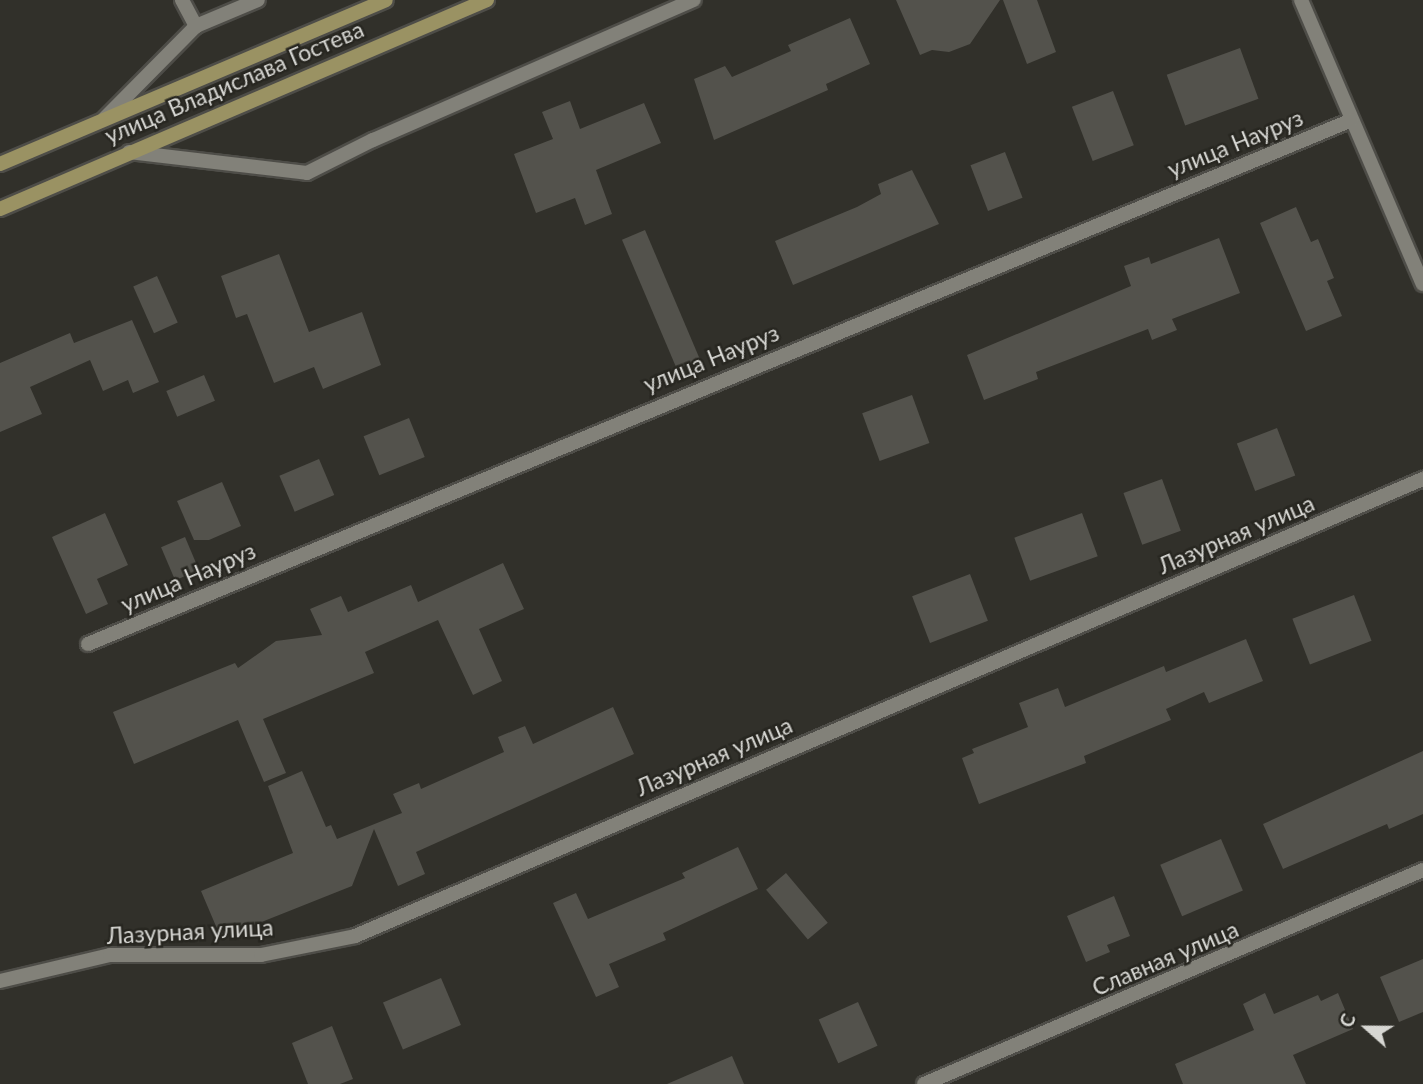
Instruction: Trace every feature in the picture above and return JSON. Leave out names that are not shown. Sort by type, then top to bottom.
[{"type":"main road","name":"улица Владислава Гостева","points":[[0,164],[386,0]]},
{"type":"main road","name":"улица Владислава Гостева","points":[[0,209],[127,152],[487,0]]},
{"type":"street","points":[[182,0],[196,26]]},
{"type":"street","points":[[103,120],[196,26],[258,0]]},
{"type":"street","points":[[127,152],[307,173],[373,140],[694,0]]},
{"type":"street","points":[[1301,0],[1423,284]]},
{"type":"street","name":"улица Науруз","points":[[88,643],[1352,120]]},
{"type":"street","name":"Лазурная улица","points":[[0,981],[110,955],[261,955],[355,936],[1423,479]]},
{"type":"street","name":"Славная улица","points":[[924,1084],[1423,870]]},
{"type":"building","points":[[896,0],[1000,0],[970,44],[949,52],[932,50],[920,55]]},
{"type":"building","points":[[1003,0],[1037,0],[1056,52],[1027,64]]},
{"type":"building","points":[[850,18],[870,64],[826,84],[828,90],[714,140],[694,79],[725,66],[732,77],[791,51],[788,45]]},
{"type":"building","points":[[1240,48],[1258,99],[1185,125],[1167,75]]},
{"type":"building","points":[[1113,91],[1134,145],[1093,161],[1072,107]]},
{"type":"building","points":[[570,101],[580,129],[644,103],[661,143],[596,170],[612,214],[585,225],[575,198],[536,213],[514,154],[553,139],[542,112]]},
{"type":"building","points":[[1005,152],[1023,198],[988,211],[970,165]]},
{"type":"building","points":[[912,170],[939,224],[793,285],[775,241],[857,207],[881,194],[878,184]]},
{"type":"building","points":[[1296,207],[1311,242],[1318,239],[1334,278],[1327,281],[1342,316],[1306,331],[1260,223]]},
{"type":"building","points":[[645,230],[700,360],[677,370],[622,240]]},
{"type":"building","points":[[1219,238],[1240,293],[1172,319],[1177,330],[1152,340],[1148,329],[1036,372],[1038,379],[984,400],[967,355],[1131,286],[1124,266],[1149,257],[1151,264]]},
{"type":"building","points":[[279,254],[309,332],[362,312],[381,365],[323,389],[314,367],[274,383],[247,314],[236,318],[221,276]]},
{"type":"building","points":[[157,276],[178,323],[154,333],[133,287]]},
{"type":"building","points":[[132,320],[159,382],[133,393],[128,380],[103,391],[90,360],[30,387],[42,414],[0,432],[0,363],[70,333],[74,343]]},
{"type":"building","points":[[204,375],[215,401],[177,417],[166,391]]},
{"type":"building","points":[[912,395],[929,443],[880,461],[862,413]]},
{"type":"building","points":[[409,418],[425,457],[379,475],[364,436]]},
{"type":"building","points":[[1277,428],[1295,476],[1255,491],[1237,443]]},
{"type":"building","points":[[319,459],[334,495],[295,512],[279,476]]},
{"type":"building","points":[[1162,479],[1181,531],[1142,545],[1123,493]]},
{"type":"building","points":[[222,482],[241,526],[209,540],[194,540],[177,501]]},
{"type":"building","points":[[105,513],[128,565],[97,579],[108,604],[86,614],[52,537]]},
{"type":"building","points":[[1082,513],[1098,556],[1030,581],[1014,538]]},
{"type":"building","points":[[185,537],[199,570],[175,580],[161,547]]},
{"type":"building","points":[[503,563],[524,609],[479,629],[502,681],[473,695],[438,620],[365,652],[374,673],[263,719],[286,773],[264,782],[238,720],[134,764],[113,712],[235,663],[238,668],[276,641],[322,635],[310,609],[341,596],[348,612],[411,585],[418,602]]},
{"type":"building","points":[[970,574],[988,621],[930,643],[912,596]]},
{"type":"building","points":[[1354,595],[1372,641],[1310,664],[1292,619]]},
{"type":"building","points":[[1246,639],[1263,681],[1209,703],[1204,692],[1166,709],[1171,720],[1084,756],[1086,763],[979,804],[962,758],[974,753],[972,749],[1028,727],[1019,703],[1058,688],[1065,707],[1164,666],[1166,672]]},
{"type":"building","points":[[613,707],[634,754],[416,852],[425,874],[398,886],[374,829],[352,886],[221,938],[201,891],[293,853],[268,786],[302,771],[326,827],[331,825],[337,839],[402,813],[393,794],[419,783],[421,789],[504,752],[498,737],[525,726],[533,744]]},
{"type":"building","points":[[1423,751],[1423,814],[1389,829],[1387,824],[1283,869],[1263,824]]},
{"type":"building","points":[[1221,839],[1243,891],[1182,916],[1160,865]]},
{"type":"building","points":[[738,847],[758,889],[663,933],[666,940],[609,964],[619,987],[596,997],[553,903],[576,893],[588,919],[685,878],[682,873]]},
{"type":"building","points":[[786,873],[828,923],[808,940],[766,890]]},
{"type":"building","points":[[1114,896],[1130,936],[1107,945],[1110,952],[1086,962],[1067,916]]},
{"type":"building","points":[[1423,959],[1423,1012],[1399,1022],[1380,977]]},
{"type":"building","points":[[441,978],[461,1025],[403,1050],[383,1003]]},
{"type":"building","points":[[1265,993],[1274,1014],[1318,995],[1321,1001],[1338,993],[1353,1029],[1293,1055],[1306,1084],[1183,1084],[1175,1064],[1254,1030],[1243,1004]]},
{"type":"building","points":[[858,1002],[878,1046],[838,1063],[819,1019]]},
{"type":"building","points":[[332,1026],[353,1079],[340,1084],[308,1084],[292,1043]]},
{"type":"building","points":[[732,1056],[744,1084],[667,1084]]}]
